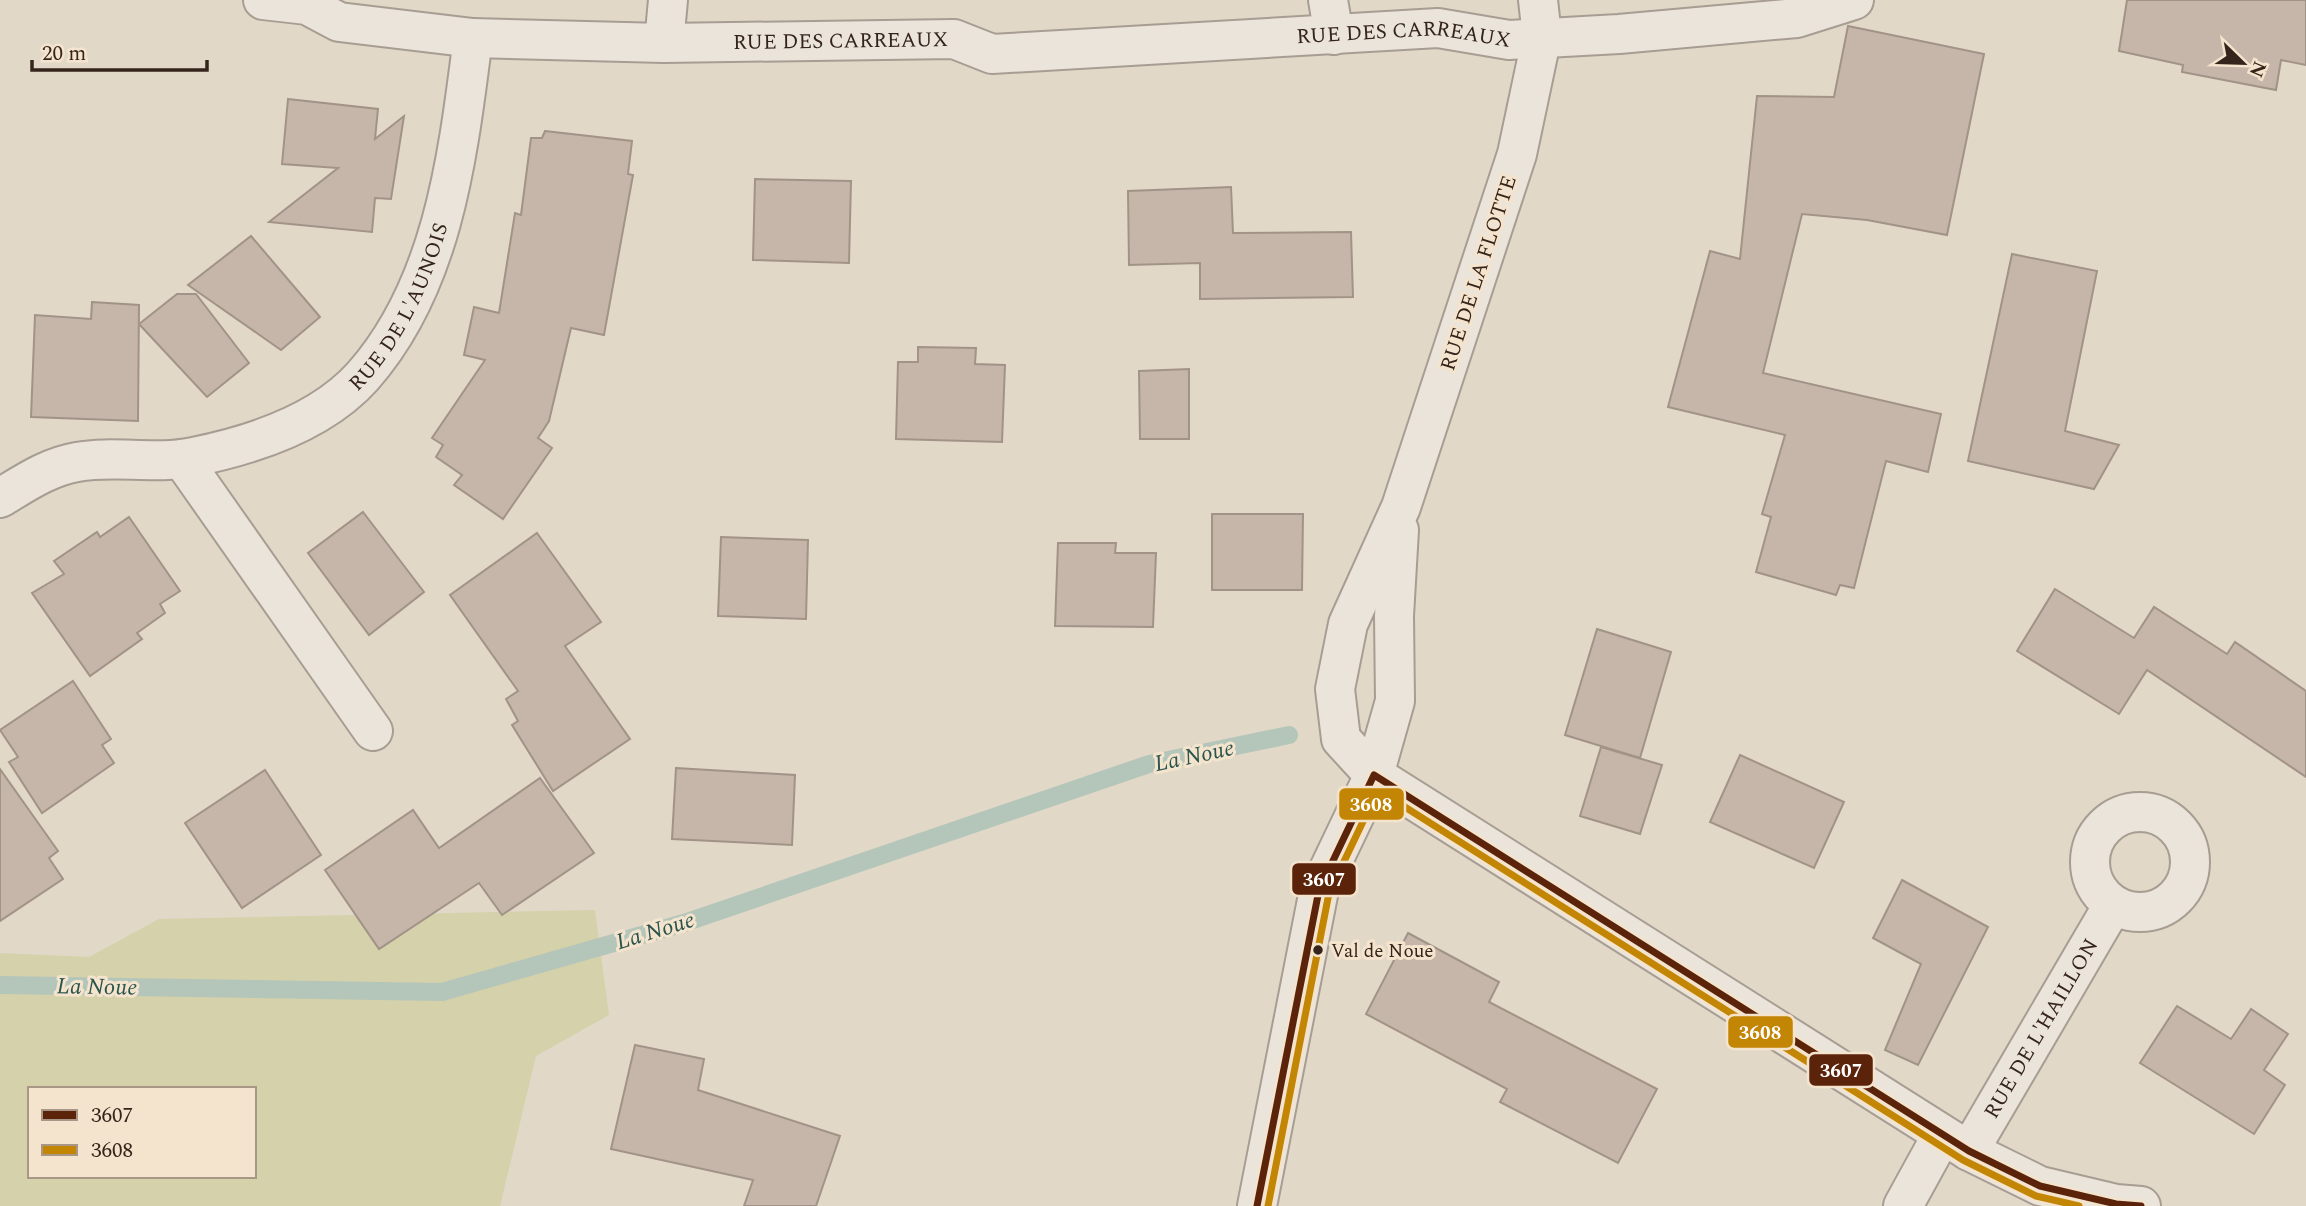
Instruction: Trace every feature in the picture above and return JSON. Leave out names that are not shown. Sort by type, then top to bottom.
[{"type":"street","name":"RUE DES CARREAUX","points":[[263,0],[307,5],[339,22],[473,38],[664,43],[954,39],[992,54],[1331,17],[1438,28],[1509,40],[1540,18],[1619,34],[1797,18],[1854,0]]},
{"type":"street","points":[[664,43],[668,0]]},
{"type":"street","name":"RUE DE LA FLOTTE","points":[[1374,775],[1341,739],[1335,689],[1348,624],[1401,507],[1517,154],[1540,18]]},
{"type":"street","name":"RUE DE L'AUNOIS","points":[[2,491],[44,472],[77,462],[182,459],[229,450],[304,420],[362,377],[385,347],[428,260],[446,205],[457,157],[473,38]]},
{"type":"street","points":[[182,459],[373,731]]},
{"type":"street","name":"RUE DE LA FLOTTE","points":[[1257,1206],[1319,890],[1374,775],[1395,701],[1394,616],[1401,507]]},
{"type":"street","points":[[1374,775],[1955,1143],[2040,1186],[2116,1204],[2141,1206]]},
{"type":"street","name":"RUE DE L'HAILLON","points":[[1903,1206],[1955,1143],[2113,905]]},
{"type":"shaded area","points":[[595,910],[609,1015],[536,1056],[500,1206],[0,1206],[0,953],[89,957],[159,919]]},
{"type":"building","points":[[2127,0],[2306,0],[2306,65],[2281,60],[2276,90],[2182,72],[2183,65],[2119,51]]},
{"type":"building","points":[[1848,26],[1984,54],[1947,235],[1867,220],[1802,214],[1763,373],[1941,414],[1928,472],[1886,461],[1854,588],[1840,585],[1836,595],[1756,572],[1771,517],[1762,514],[1785,435],[1668,407],[1710,251],[1740,259],[1757,96],[1834,97]]},
{"type":"building","points":[[288,99],[378,109],[375,139],[404,116],[391,199],[375,198],[372,232],[269,222],[338,168],[282,164]]},
{"type":"building","points":[[545,131],[632,141],[628,174],[633,175],[604,335],[571,328],[549,421],[538,438],[552,448],[503,519],[454,485],[462,475],[436,457],[443,445],[432,438],[485,360],[464,355],[474,307],[499,313],[515,213],[521,215],[531,138],[542,138]]},
{"type":"building","points":[[755,179],[851,181],[849,263],[753,260]]},
{"type":"building","points":[[1231,187],[1233,233],[1351,232],[1353,297],[1200,299],[1200,263],[1129,265],[1128,191]]},
{"type":"building","points":[[251,236],[320,317],[281,350],[188,285]]},
{"type":"building","points":[[2012,254],[2097,271],[2065,431],[2119,445],[2094,489],[1968,461]]},
{"type":"building","points":[[177,294],[196,294],[249,363],[207,397],[139,324]]},
{"type":"building","points":[[92,302],[139,305],[138,421],[31,417],[35,315],[91,319]]},
{"type":"building","points":[[918,347],[976,348],[975,364],[1005,365],[1002,442],[896,439],[898,362],[918,362]]},
{"type":"building","points":[[1189,369],[1189,439],[1140,439],[1139,371]]},
{"type":"building","points":[[363,512],[424,592],[369,635],[308,553]]},
{"type":"building","points":[[1212,514],[1303,514],[1302,590],[1212,590]]},
{"type":"building","points":[[129,517],[180,591],[160,604],[165,613],[137,633],[142,639],[90,676],[32,593],[64,574],[54,561],[97,532],[100,537]]},
{"type":"building","points":[[537,533],[601,622],[565,646],[630,739],[553,791],[512,725],[518,721],[506,699],[518,691],[450,595]]},
{"type":"building","points":[[721,537],[808,540],[806,619],[718,616]]},
{"type":"building","points":[[1058,543],[1116,543],[1115,553],[1156,553],[1153,627],[1055,626]]},
{"type":"building","points":[[2055,589],[2134,638],[2154,607],[2227,654],[2235,642],[2306,691],[2306,777],[2147,670],[2119,714],[2017,651]]},
{"type":"building","points":[[1597,629],[1671,652],[1640,758],[1565,735]]},
{"type":"building","points":[[73,681],[111,739],[102,745],[114,763],[42,813],[9,762],[18,757],[0,730]]},
{"type":"building","points":[[1601,747],[1662,765],[1640,834],[1580,816]]},
{"type":"building","points":[[1740,755],[1844,802],[1814,868],[1710,822]]},
{"type":"building","points":[[676,768],[795,775],[792,845],[672,839]]},
{"type":"building","points":[[0,769],[58,851],[49,858],[63,879],[0,921]]},
{"type":"building","points":[[265,770],[321,855],[242,908],[185,823]]},
{"type":"building","points":[[540,778],[594,853],[502,915],[479,883],[379,949],[325,870],[413,810],[439,848]]},
{"type":"building","points":[[1902,880],[1988,927],[1918,1065],[1885,1050],[1921,964],[1873,938]]},
{"type":"building","points":[[1408,933],[1499,982],[1489,1002],[1657,1089],[1618,1163],[1500,1102],[1507,1089],[1366,1014]]},
{"type":"building","points":[[2177,1006],[2231,1039],[2251,1009],[2288,1034],[2264,1070],[2285,1085],[2254,1134],[2140,1063]]},
{"type":"building","points":[[635,1045],[704,1059],[698,1090],[840,1136],[816,1206],[744,1206],[753,1180],[611,1149]]},
{"type":"waterway","name":"La Noue","points":[[0,985],[442,992],[684,923],[1149,764],[1289,735]]},
{"type":"transit line","name":"3607","points":[[1257,1206],[1319,890],[1374,775],[1969,1151],[2040,1186],[2116,1204],[2141,1206]]},
{"type":"transit line","name":"3608","points":[[1268,1206],[1329,893],[1378,790],[1963,1160],[2036,1196],[2079,1206]]},
{"type":"place","name":"Val de Noue","points":[[1318,950]]}]
